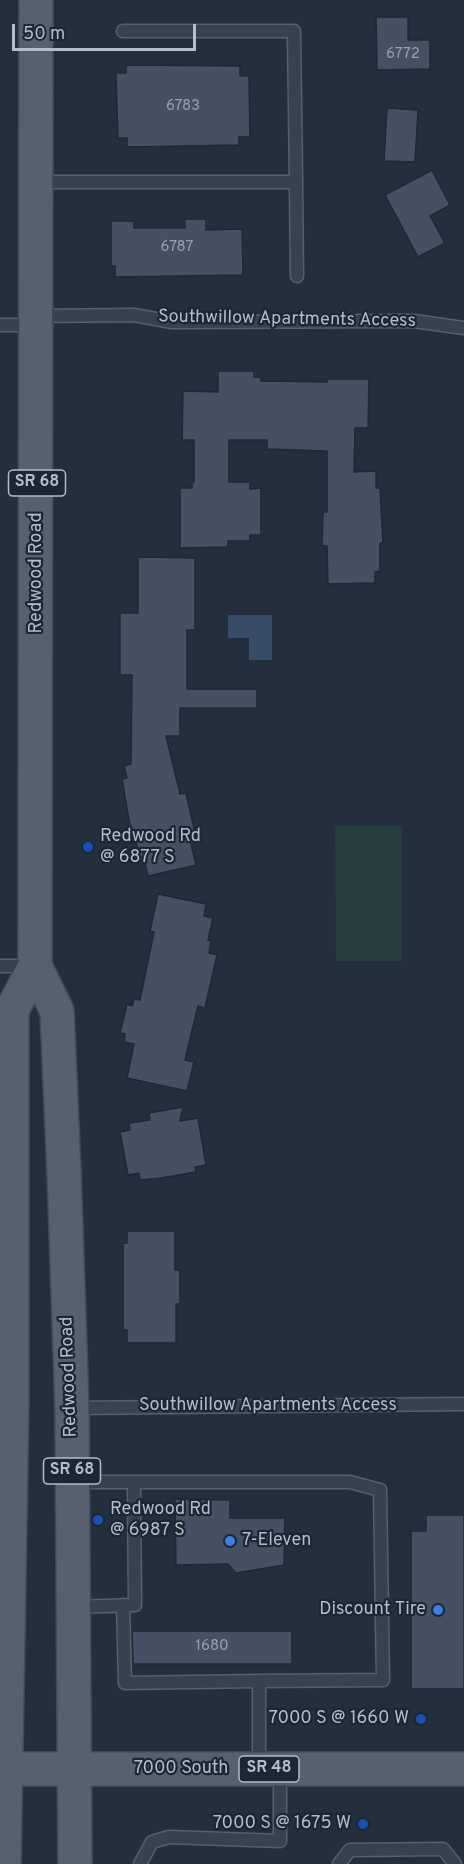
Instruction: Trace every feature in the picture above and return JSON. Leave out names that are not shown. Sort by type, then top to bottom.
[{"type":"main road","name":"Redwood Road","points":[[36,0],[35,966],[57,1011],[72,1408],[75,1864]]},
{"type":"main road","name":"Redwood Road","points":[[4,1864],[5,1553],[12,1010],[35,966]]},
{"type":"main road","name":"7000 South","points":[[6,1769],[464,1769]]},
{"type":"lane","points":[[123,31],[294,31],[297,276]]},
{"type":"lane","points":[[37,182],[296,182]]},
{"type":"lane","name":"Southwillow Apartments Access","points":[[0,325],[37,320],[134,315],[172,322],[414,321],[464,328]]},
{"type":"lane","points":[[0,966],[35,966]]},
{"type":"lane","name":"Southwillow Apartments Access","points":[[72,1408],[464,1404]]},
{"type":"lane","points":[[72,1482],[350,1482],[380,1490],[382,1680],[125,1683],[123,1605]]},
{"type":"lane","points":[[73,1606],[135,1605],[134,1482]]},
{"type":"lane","points":[[140,1864],[152,1842],[169,1837],[280,1840],[259,1682]]},
{"type":"lane","points":[[339,1864],[350,1850],[443,1849],[456,1864]]},
{"type":"green space","points":[[335,826],[402,826],[402,961],[336,961]]},
{"type":"water","points":[[228,615],[272,615],[272,660],[249,660],[249,638],[228,638]]},
{"type":"building","points":[[376,17],[408,17],[408,40],[430,40],[430,69],[377,70]]},
{"type":"building","points":[[126,65],[240,66],[240,76],[249,76],[250,137],[239,137],[239,145],[127,147],[127,138],[118,138],[116,73],[126,73]]},
{"type":"building","points":[[387,108],[418,110],[415,162],[384,161]]},
{"type":"building","points":[[432,170],[450,205],[430,216],[445,243],[418,257],[385,195]]},
{"type":"building","points":[[185,219],[206,219],[206,230],[242,229],[243,275],[115,277],[115,266],[111,266],[111,221],[134,221],[134,228],[185,228]]},
{"type":"building","points":[[218,371],[254,371],[254,377],[261,377],[261,381],[327,382],[327,379],[369,379],[368,428],[355,428],[354,472],[376,471],[376,488],[380,488],[383,543],[380,543],[380,571],[375,572],[375,583],[328,584],[327,546],[322,546],[323,512],[327,512],[327,451],[267,449],[267,440],[229,440],[229,482],[250,482],[250,489],[261,488],[261,535],[250,535],[250,541],[228,541],[228,547],[180,548],[180,488],[192,488],[192,482],[194,482],[194,440],[182,440],[183,391],[218,392]]},
{"type":"building","points":[[138,557],[195,558],[195,630],[187,630],[187,689],[257,689],[257,708],[180,708],[180,736],[166,736],[180,794],[186,793],[197,842],[191,844],[196,865],[148,876],[145,863],[141,864],[135,837],[132,838],[122,779],[127,778],[124,766],[131,764],[132,675],[120,675],[120,613],[138,613]]},
{"type":"building","points":[[158,894],[206,904],[204,916],[213,918],[208,940],[211,941],[209,953],[217,955],[205,1008],[198,1006],[185,1060],[194,1062],[187,1091],[127,1078],[134,1044],[124,1042],[125,1034],[120,1033],[127,1004],[132,1006],[134,999],[140,1000],[154,932],[150,931]]},
{"type":"building","points":[[183,1107],[180,1121],[198,1118],[206,1165],[195,1167],[196,1172],[161,1178],[140,1180],[139,1173],[128,1175],[120,1132],[130,1130],[129,1123],[150,1120],[149,1113]]},
{"type":"building","points":[[127,1231],[175,1231],[175,1270],[180,1270],[180,1304],[176,1304],[176,1343],[127,1343],[127,1330],[123,1330],[123,1243],[127,1243]]},
{"type":"building","name":"7-Eleven","points":[[175,1499],[230,1500],[230,1518],[285,1518],[284,1565],[236,1573],[228,1564],[176,1565]]},
{"type":"building","name":"Discount Tire","points":[[426,1515],[464,1515],[464,1689],[411,1689],[411,1531],[426,1531]]},
{"type":"building","points":[[132,1631],[292,1631],[292,1664],[133,1664]]},
{"type":"place","name":"Redwood Rd @ 6877 S","points":[[88,847]]},
{"type":"place","name":"Redwood Rd @ 6987 S","points":[[98,1520]]},
{"type":"place","name":"7-Eleven","points":[[230,1541]]},
{"type":"place","name":"Discount Tire","points":[[438,1610]]},
{"type":"place","name":"7000 S @ 1660 W","points":[[421,1719]]},
{"type":"place","name":"7000 S @ 1675 W","points":[[363,1824]]}]
